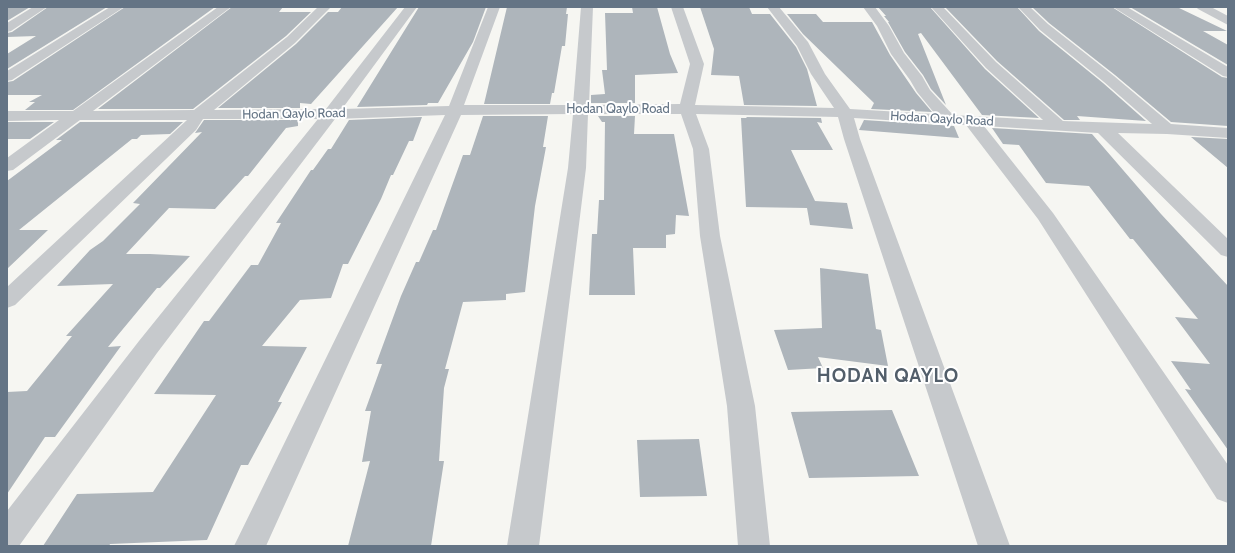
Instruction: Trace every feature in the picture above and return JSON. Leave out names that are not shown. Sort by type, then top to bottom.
[{"type":"street","points":[[7,28],[41,7]]},
{"type":"street","points":[[7,76],[118,7]]},
{"type":"street","points":[[7,166],[226,7]]},
{"type":"street","points":[[7,300],[190,127],[198,115],[291,40],[324,7]]},
{"type":"street","points":[[7,536],[148,348],[330,114],[411,7]]},
{"type":"street","points":[[250,546],[455,110],[494,7]]},
{"type":"street","points":[[523,546],[577,168],[587,7]]},
{"type":"street","points":[[677,7],[697,64],[687,108],[701,149],[710,236],[741,406],[754,546]]},
{"type":"street","points":[[773,7],[803,46],[818,74],[845,113],[852,139],[994,546]]},
{"type":"street","points":[[869,7],[884,26],[898,54],[917,79],[924,92],[949,120]]},
{"type":"street","points":[[937,7],[991,65],[1059,126]]},
{"type":"street","points":[[1024,7],[1044,26],[1167,129]]},
{"type":"street","points":[[1119,7],[1228,73]]},
{"type":"street","points":[[1202,7],[1228,21]]},
{"type":"street","name":"Hodan Qaylo Road","points":[[7,116],[330,114],[455,110],[687,108],[845,113],[1059,126],[1167,129],[1228,133]]},
{"type":"street","points":[[971,121],[1046,217],[1228,490]]},
{"type":"street","points":[[1103,128],[1228,250]]},
{"type":"building","points":[[7,7],[30,7],[7,21]]},
{"type":"building","points":[[48,7],[107,7],[7,69],[7,54],[36,36],[7,37],[7,33],[12,32]]},
{"type":"building","points":[[125,7],[215,7],[73,110],[25,110],[35,102],[29,102],[42,95],[7,95],[7,82],[13,81]]},
{"type":"building","points":[[232,7],[283,7],[279,12],[311,12],[286,36],[193,109],[98,109]]},
{"type":"building","points":[[342,7],[398,7],[311,104],[300,103],[300,108],[218,108],[296,44],[328,12],[338,12]]},
{"type":"building","points":[[419,7],[486,7],[473,42],[438,103],[428,103],[427,105],[357,107]]},
{"type":"building","points":[[507,7],[567,7],[566,14],[568,14],[565,46],[562,46],[554,93],[552,93],[550,104],[484,104]]},
{"type":"building","points":[[632,7],[657,7],[670,54],[678,73],[635,75],[635,103],[591,103],[591,95],[605,94],[602,70],[607,70],[605,13],[633,13]]},
{"type":"building","points":[[700,7],[749,7],[752,14],[770,14],[796,47],[807,69],[817,106],[744,105],[739,76],[711,75],[714,49]]},
{"type":"building","points":[[878,7],[930,7],[985,69],[1039,118],[982,115],[921,33],[918,34],[946,105],[931,89],[923,75],[905,52],[889,22],[884,16],[886,16]]},
{"type":"building","points":[[945,7],[1017,7],[1039,31],[1103,83],[1146,121],[1077,116],[1080,120],[1064,120],[997,61]]},
{"type":"building","points":[[1032,7],[1112,7],[1222,77],[1228,78],[1228,126],[1171,122],[1115,75],[1049,23]]},
{"type":"building","points":[[1130,7],[1177,7],[1227,31],[1203,31],[1228,45],[1228,65]]},
{"type":"building","points":[[787,14],[816,14],[823,22],[872,22],[890,55],[916,93],[932,112],[871,109],[874,103],[803,34]]},
{"type":"building","points":[[483,116],[548,116],[543,147],[546,147],[535,206],[525,292],[506,294],[506,300],[463,302],[445,369],[449,369],[444,388],[439,461],[444,461],[431,546],[348,546],[370,461],[362,462],[371,411],[365,411],[382,364],[376,364],[401,296],[416,262],[419,262],[433,230],[436,230],[463,155],[470,155]]},
{"type":"building","points":[[598,116],[635,116],[634,134],[674,134],[689,216],[676,215],[675,234],[666,235],[666,248],[633,248],[635,295],[589,295],[592,234],[597,234],[599,200],[604,200],[605,122],[602,122]]},
{"type":"building","points":[[422,117],[413,141],[409,141],[393,175],[391,175],[381,199],[348,264],[343,264],[331,298],[300,300],[262,346],[307,347],[278,402],[282,402],[248,465],[241,465],[207,540],[110,544],[109,546],[43,546],[77,494],[153,492],[216,395],[154,394],[204,321],[209,321],[251,265],[258,265],[281,223],[276,223],[311,170],[313,170],[328,149],[331,149],[349,120]]},
{"type":"building","points":[[746,117],[821,118],[822,123],[817,122],[833,150],[791,150],[815,201],[847,203],[853,229],[810,225],[807,208],[746,207],[741,118],[747,118]]},
{"type":"building","points":[[204,120],[298,120],[298,126],[286,128],[248,176],[245,176],[215,209],[169,208],[126,254],[190,256],[160,288],[157,288],[108,347],[121,346],[55,437],[45,437],[7,494],[7,392],[27,391],[72,336],[66,336],[113,284],[57,286],[90,250],[103,241],[140,204],[133,203],[202,132],[195,133]]},
{"type":"building","points":[[864,120],[954,126],[959,138],[859,130]]},
{"type":"building","points":[[7,122],[54,122],[30,139],[7,139]]},
{"type":"building","points":[[80,122],[183,122],[170,134],[141,135],[137,139],[132,139],[19,230],[48,230],[7,269],[7,181],[62,140],[56,140]]},
{"type":"building","points":[[992,128],[1092,134],[1161,214],[1228,286],[1228,450],[1185,389],[1191,390],[1171,361],[1210,364],[1175,317],[1198,319],[1133,239],[1130,239],[1089,186],[1046,183],[1019,145],[1003,144]]},
{"type":"building","points":[[1191,137],[1228,139],[1228,168]]},
{"type":"building","points":[[820,268],[868,274],[876,329],[881,330],[888,366],[818,357],[823,368],[788,370],[774,330],[822,328]]},
{"type":"building","points":[[892,410],[919,476],[809,478],[791,412]]},
{"type":"building","points":[[699,439],[707,496],[640,497],[637,440]]},
{"type":"district","name":"HODAN QAYLO","points":[[888,376]]}]
